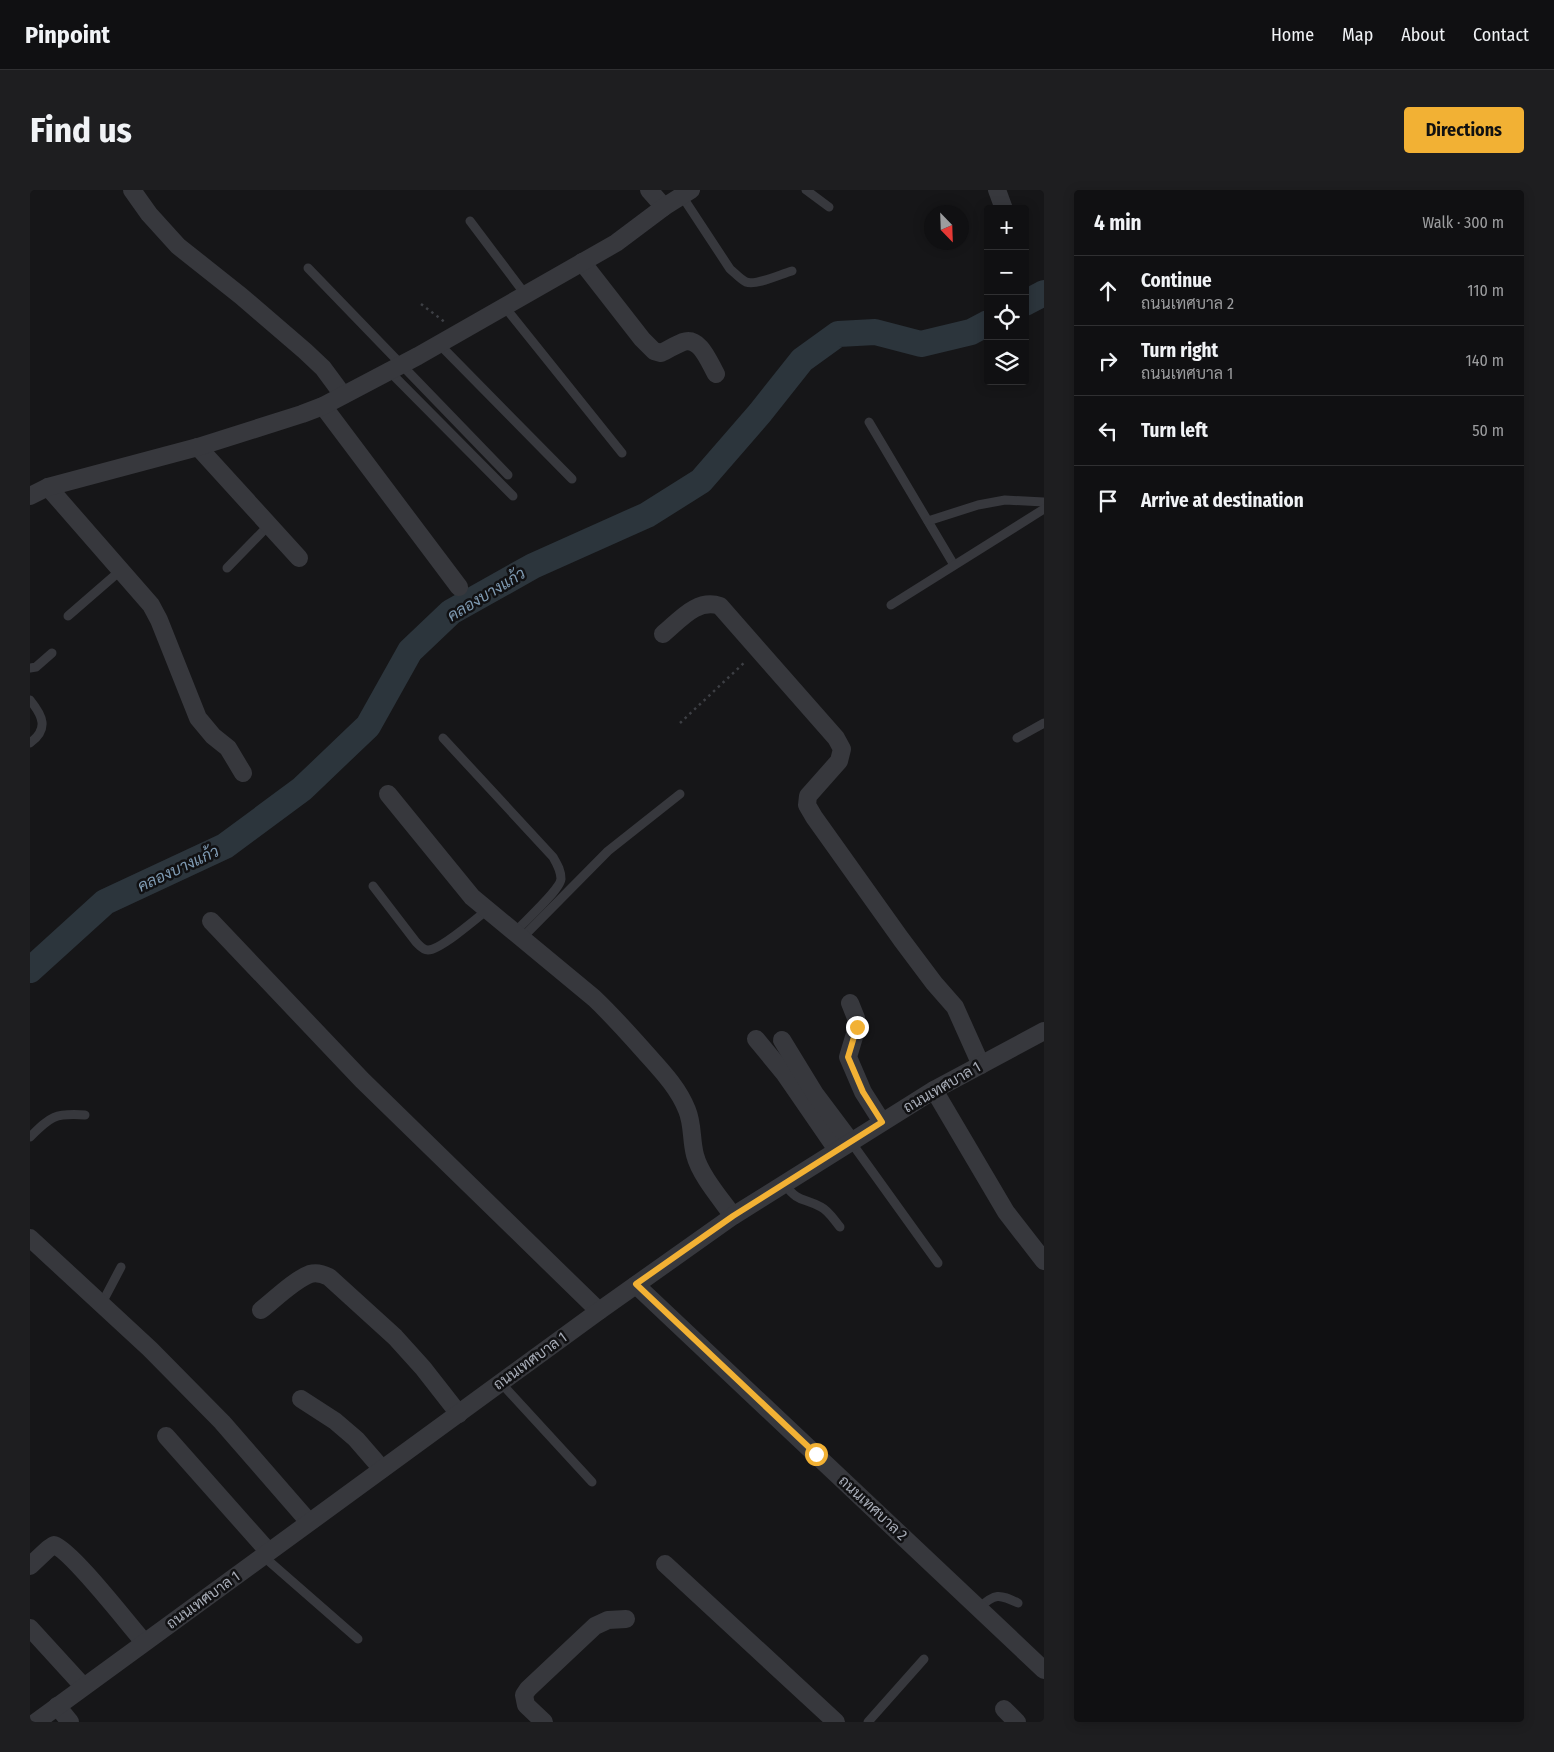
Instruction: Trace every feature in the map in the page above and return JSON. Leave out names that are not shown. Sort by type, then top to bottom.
[{"type":"street","points":[[132,190],[149,214],[178,246],[241,296],[305,351],[323,368],[343,395]]},
{"type":"street","points":[[649,190],[664,207]]},
{"type":"street","points":[[997,190],[1003,205]]},
{"type":"street","points":[[30,496],[48,487],[198,446],[323,406],[439,344],[616,243],[683,192]]},
{"type":"street","points":[[582,262],[642,339],[654,351],[661,353],[682,342],[696,343],[703,350],[716,374]]},
{"type":"street","points":[[323,406],[459,587]]},
{"type":"street","points":[[198,446],[299,558]]},
{"type":"street","points":[[48,487],[151,605],[159,620],[198,718],[213,736],[228,748],[244,772]]},
{"type":"street","points":[[664,634],[695,608],[705,603],[720,606],[836,738],[842,749],[839,761],[808,796],[806,805],[901,939],[934,983],[955,1006],[981,1065]]},
{"type":"street","points":[[388,794],[472,896],[612,1014],[667,1077],[678,1092],[687,1110],[695,1155],[700,1166],[733,1216]]},
{"type":"street","points":[[210,921],[362,1080],[599,1311]]},
{"type":"street","points":[[850,1003],[856,1018],[857,1027],[848,1057],[863,1092],[882,1122]]},
{"type":"street","name":"ถนนเทศบาล 1","points":[[36,1722],[636,1284],[733,1216],[934,1090],[1044,1031]]},
{"type":"street","points":[[756,1039],[844,1146]]},
{"type":"street","points":[[782,1040],[844,1146]]},
{"type":"street","points":[[934,1090],[1006,1212],[1044,1260]]},
{"type":"street","points":[[30,1238],[150,1350],[222,1422],[309,1522]]},
{"type":"street","points":[[261,1310],[311,1274],[320,1273],[329,1277],[395,1337],[423,1368],[459,1414]]},
{"type":"street","name":"ถนนเทศบาล 2","points":[[636,1284],[1044,1670]]},
{"type":"street","points":[[301,1399],[335,1421],[356,1439],[382,1469]]},
{"type":"street","points":[[166,1436],[266,1554]]},
{"type":"street","points":[[30,1566],[54,1545],[60,1547],[144,1642]]},
{"type":"street","points":[[665,1564],[836,1722]]},
{"type":"street","points":[[544,1722],[526,1705],[524,1695],[528,1689],[595,1626],[608,1620],[626,1619]]},
{"type":"street","points":[[30,1628],[83,1686]]},
{"type":"street","points":[[57,1706],[70,1722]]},
{"type":"street","points":[[1004,1709],[1017,1722]]},
{"type":"lane","points":[[806,190],[829,207]]},
{"type":"lane","points":[[683,192],[730,269],[740,278],[747,283],[756,282],[792,270]]},
{"type":"lane","points":[[470,221],[525,294]]},
{"type":"lane","points":[[308,268],[395,368],[513,496]]},
{"type":"lane","points":[[504,306],[622,453]]},
{"type":"lane","points":[[439,344],[572,479]]},
{"type":"lane","points":[[395,368],[508,475]]},
{"type":"lane","points":[[869,422],[954,565]]},
{"type":"lane","points":[[928,521],[978,505],[1005,500],[1044,502]]},
{"type":"lane","points":[[891,605],[1044,509]]},
{"type":"lane","points":[[227,568],[269,525]]},
{"type":"lane","points":[[68,616],[121,570]]},
{"type":"lane","points":[[30,668],[36,667],[52,653]]},
{"type":"lane","points":[[30,700],[42,717],[42,730],[30,743]]},
{"type":"lane","points":[[1017,738],[1044,723]]},
{"type":"lane","points":[[443,738],[553,857],[560,870],[561,881],[518,935]]},
{"type":"lane","points":[[518,935],[608,851],[680,794]]},
{"type":"lane","points":[[373,886],[416,942],[427,950],[438,947],[487,910]]},
{"type":"lane","points":[[30,1137],[46,1121],[53,1117],[64,1114],[85,1115]]},
{"type":"lane","points":[[844,1146],[938,1263]]},
{"type":"lane","points":[[784,1184],[793,1195],[801,1200],[820,1206],[829,1213],[840,1227]]},
{"type":"lane","points":[[101,1305],[121,1267]]},
{"type":"lane","points":[[501,1383],[592,1482]]},
{"type":"lane","points":[[266,1554],[358,1639]]},
{"type":"lane","points":[[979,1608],[994,1596],[1002,1596],[1018,1604]]},
{"type":"lane","points":[[868,1722],[924,1658]]},
{"type":"path","points":[[421,304],[458,333]]},
{"type":"path","points":[[680,723],[758,649]]},
{"type":"waterway","name":"คลองบางแก้ว","points":[[1029,301],[1044,293]]},
{"type":"waterway","name":"คลองบางแก้ว","points":[[30,970],[105,902],[225,846],[302,789],[368,726],[410,651],[451,612],[533,566],[647,515],[701,481],[760,413],[802,360],[838,334],[875,332],[921,344],[971,332],[984,325]]},
{"type":"route","points":[[816,1454],[636,1284],[733,1216],[882,1122],[863,1092],[848,1057],[857,1027]]}]
